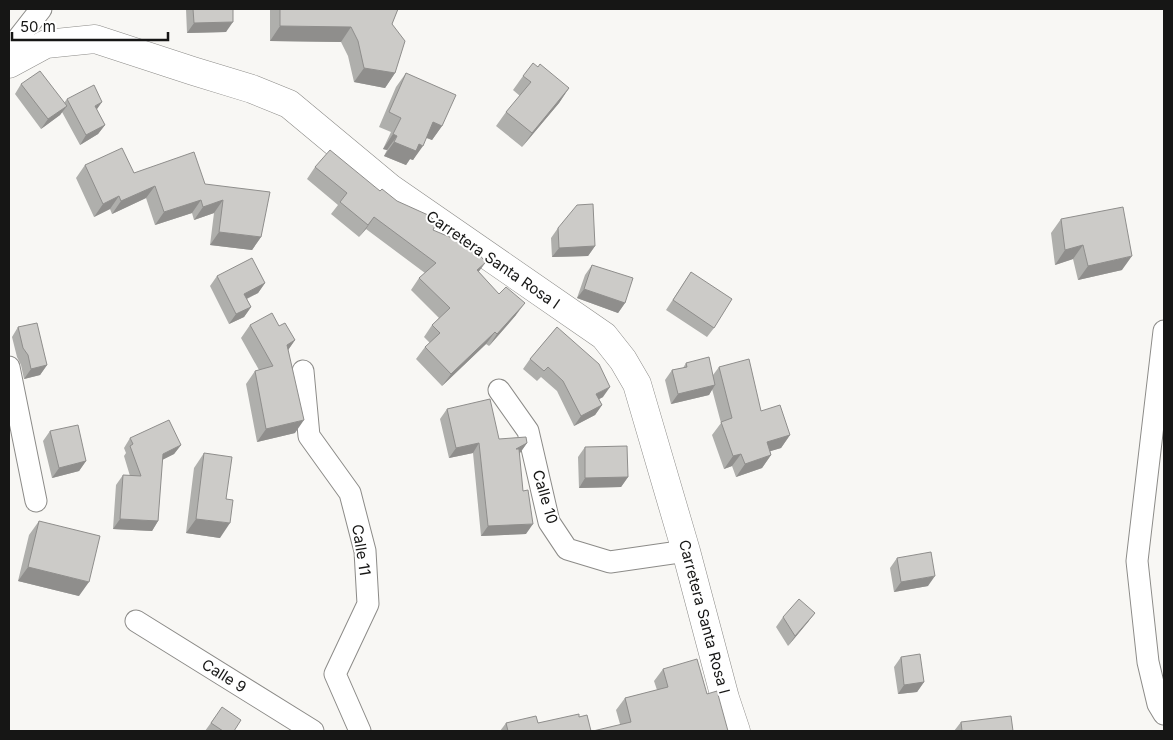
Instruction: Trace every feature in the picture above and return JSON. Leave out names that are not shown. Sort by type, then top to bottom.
[{"type":"street","points":[[9,50],[41,9]]},
{"type":"street","name":"Carretera Santa Rosa I","points":[[9,64],[46,44],[95,39],[252,89],[289,104],[390,188],[604,336],[623,360],[637,384],[686,552],[725,698],[736,731]]},
{"type":"street","points":[[1164,331],[1137,561],[1148,662],[1158,704],[1164,714]]},
{"type":"street","points":[[9,367],[36,501]]},
{"type":"street","name":"Calle 11","points":[[303,371],[309,436],[350,493],[364,552],[368,604],[336,674],[360,731]]},
{"type":"street","name":"Calle 10","points":[[499,390],[528,431],[549,522],[567,549],[610,562],[686,552]]},
{"type":"street","name":"Calle 9","points":[[136,621],[313,731]]},
{"type":"building","points":[[193,9],[233,9],[233,22],[194,23]]},
{"type":"building","points":[[280,9],[398,9],[392,24],[405,41],[395,73],[364,68],[358,41],[351,27],[280,26]]},
{"type":"building","points":[[533,63],[538,67],[540,64],[569,88],[532,133],[506,112],[531,82],[523,76]]},
{"type":"building","points":[[40,71],[67,106],[48,119],[21,84]]},
{"type":"building","points":[[406,73],[456,95],[442,126],[433,122],[423,146],[419,144],[416,151],[394,142],[397,136],[393,134],[401,118],[389,112]]},
{"type":"building","points":[[94,85],[102,102],[95,106],[105,125],[86,135],[67,99]]},
{"type":"building","points":[[122,148],[134,173],[194,152],[205,184],[270,192],[261,237],[219,232],[223,200],[203,207],[201,200],[164,212],[155,186],[121,201],[119,196],[103,204],[85,165]]},
{"type":"building","points":[[330,150],[380,191],[382,189],[397,201],[428,215],[437,222],[433,230],[471,246],[486,262],[477,270],[499,294],[506,287],[525,303],[497,334],[495,332],[451,374],[425,347],[440,333],[432,325],[450,308],[419,278],[436,263],[374,217],[368,225],[340,202],[347,193],[315,167]]},
{"type":"building","points":[[593,204],[595,246],[559,248],[558,228],[577,205]]},
{"type":"building","points":[[1123,207],[1132,256],[1088,266],[1083,245],[1065,250],[1061,219]]},
{"type":"building","points":[[252,258],[265,283],[244,294],[251,307],[236,314],[217,276]]},
{"type":"building","points":[[592,265],[633,278],[625,303],[584,289]]},
{"type":"building","points":[[691,272],[732,299],[714,328],[673,300]]},
{"type":"building","points":[[272,313],[279,326],[285,323],[295,340],[287,345],[304,420],[266,429],[255,371],[273,366],[250,325]]},
{"type":"building","points":[[37,323],[47,365],[31,369],[18,327]]},
{"type":"building","points":[[557,327],[599,364],[610,387],[596,394],[602,405],[581,416],[563,381],[548,367],[544,371],[530,359]]},
{"type":"building","points":[[709,357],[715,385],[678,394],[672,370],[687,367],[686,363]]},
{"type":"building","points":[[749,359],[761,411],[780,405],[790,435],[767,442],[771,455],[745,464],[741,454],[733,456],[721,422],[732,418],[719,367]]},
{"type":"building","points":[[490,399],[499,439],[526,437],[527,443],[516,449],[519,449],[523,491],[528,490],[533,524],[488,526],[479,443],[456,448],[447,409]]},
{"type":"building","points":[[169,420],[181,445],[163,454],[158,521],[120,519],[123,475],[141,476],[130,446],[133,444],[130,438]]},
{"type":"building","points":[[78,425],[86,461],[59,468],[50,431]]},
{"type":"building","points":[[627,446],[628,477],[585,478],[585,447]]},
{"type":"building","points":[[204,453],[232,457],[226,499],[233,500],[230,523],[196,519]]},
{"type":"building","points":[[39,521],[100,536],[89,582],[28,567]]},
{"type":"building","points":[[931,552],[935,576],[901,582],[897,558]]},
{"type":"building","points":[[799,599],[815,613],[795,636],[783,617]]},
{"type":"building","points":[[920,654],[924,682],[904,685],[901,657]]},
{"type":"building","points":[[697,659],[707,694],[717,691],[728,731],[593,731],[631,722],[625,698],[668,687],[663,669]]},
{"type":"building","points":[[222,707],[241,720],[234,731],[223,731],[211,723]]},
{"type":"building","points":[[579,714],[579,717],[587,715],[591,731],[508,731],[506,723],[536,716],[538,723]]},
{"type":"building","points":[[1011,716],[1013,731],[962,731],[961,722]]}]
